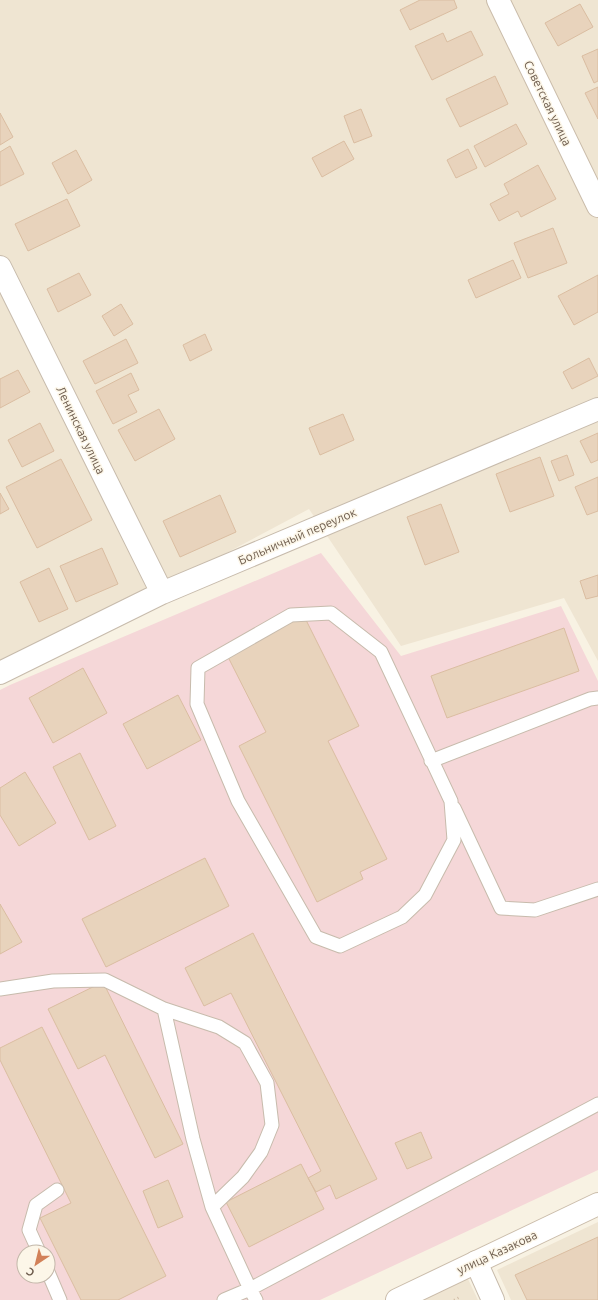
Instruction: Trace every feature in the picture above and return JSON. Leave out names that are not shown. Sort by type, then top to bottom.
[{"type":"street","name":"Советская улица","points":[[498,0],[598,206]]},
{"type":"street","name":"Ленинская улица","points":[[0,267],[162,593]]},
{"type":"street","name":"Больничный переулок","points":[[0,673],[162,593],[598,409]]},
{"type":"street","name":"улица Казакова","points":[[396,1300],[598,1204]]},
{"type":"street","points":[[476,1262],[493,1300]]},
{"type":"lane","points":[[451,801],[454,840],[425,895],[402,917],[340,946],[316,937],[238,801],[197,704],[198,668],[291,616],[331,613],[381,652],[451,801],[500,908],[535,910],[598,889]]},
{"type":"lane","points":[[432,761],[590,699],[598,698]]},
{"type":"lane","points":[[0,989],[53,981],[105,980],[164,1009],[219,1027],[245,1044],[267,1083],[272,1125],[262,1152],[243,1177],[212,1207]]},
{"type":"lane","points":[[164,1009],[193,1139],[212,1207],[253,1295]]},
{"type":"lane","points":[[224,1300],[253,1295],[598,1104]]},
{"type":"lane","points":[[35,1244],[29,1230],[36,1204],[57,1190]]},
{"type":"lane","points":[[53,1284],[60,1300]]},
{"type":"shaded area","points":[[0,0],[598,0],[598,661],[564,598],[401,646],[309,509],[0,673]]},
{"type":"shaded area","points":[[321,553],[401,656],[561,606],[598,681],[598,1170],[320,1300],[0,1300],[0,690]]},
{"type":"shaded area","points":[[598,1222],[598,1300],[511,1300],[497,1270]]},
{"type":"shaded area","points":[[466,1275],[478,1300],[416,1300]]},
{"type":"building","points":[[420,0],[454,0],[457,8],[410,30],[400,10]]},
{"type":"building","points":[[580,4],[593,27],[558,46],[545,23]]},
{"type":"building","points":[[471,31],[483,55],[432,80],[415,46],[443,33],[447,42]]},
{"type":"building","points":[[598,49],[598,81],[594,83],[582,56]]},
{"type":"building","points":[[495,76],[508,104],[460,127],[446,99]]},
{"type":"building","points":[[598,87],[598,119],[585,93]]},
{"type":"building","points":[[361,109],[372,136],[354,143],[344,116]]},
{"type":"building","points":[[0,113],[13,137],[0,145]]},
{"type":"building","points":[[516,124],[527,144],[485,167],[474,146]]},
{"type":"building","points":[[344,141],[354,159],[322,177],[312,158]]},
{"type":"building","points":[[10,146],[24,174],[0,186],[0,152]]},
{"type":"building","points":[[468,149],[477,168],[456,178],[447,160]]},
{"type":"building","points":[[76,150],[92,180],[68,194],[52,163]]},
{"type":"building","points":[[538,165],[556,199],[521,217],[518,211],[499,221],[490,204],[509,194],[504,184]]},
{"type":"building","points":[[67,199],[80,226],[28,251],[15,224]]},
{"type":"building","points":[[553,228],[567,263],[528,278],[514,243]]},
{"type":"building","points":[[513,260],[521,278],[476,298],[468,280]]},
{"type":"building","points":[[79,273],[91,295],[58,312],[47,289]]},
{"type":"building","points":[[598,275],[598,312],[574,325],[558,296]]},
{"type":"building","points":[[121,304],[133,324],[114,336],[102,316]]},
{"type":"building","points":[[205,334],[212,350],[190,361],[183,345]]},
{"type":"building","points":[[126,339],[138,363],[95,384],[83,361]]},
{"type":"building","points":[[589,358],[598,376],[572,389],[563,372]]},
{"type":"building","points":[[18,370],[30,392],[0,408],[0,379]]},
{"type":"building","points":[[131,373],[139,390],[128,395],[137,412],[113,424],[96,391]]},
{"type":"building","points":[[159,409],[175,439],[135,461],[118,430]]},
{"type":"building","points":[[343,414],[354,440],[320,455],[309,428]]},
{"type":"building","points":[[40,423],[54,451],[22,467],[8,440]]},
{"type":"building","points":[[598,433],[598,460],[591,463],[580,441]]},
{"type":"building","points":[[567,455],[574,475],[559,481],[551,461]]},
{"type":"building","points":[[540,457],[554,496],[510,512],[496,474]]},
{"type":"building","points":[[61,459],[92,520],[37,548],[6,487]]},
{"type":"building","points":[[598,477],[598,511],[587,515],[575,487]]},
{"type":"building","points":[[0,493],[9,509],[0,514]]},
{"type":"building","points":[[220,495],[236,532],[180,557],[163,521]]},
{"type":"building","points":[[441,504],[459,552],[425,565],[407,517]]},
{"type":"building","points":[[102,548],[118,584],[76,602],[60,566]]},
{"type":"building","points":[[49,568],[68,609],[39,622],[20,582]]},
{"type":"building","points":[[598,575],[598,596],[586,599],[580,581]]},
{"type":"building","points":[[304,616],[359,726],[328,741],[387,859],[360,872],[363,879],[317,902],[239,746],[266,732],[227,655]]},
{"type":"building","points":[[564,628],[579,671],[447,718],[431,676]]},
{"type":"building","points":[[83,668],[107,713],[53,743],[29,698]]},
{"type":"building","points":[[178,695],[201,740],[147,769],[123,724]]},
{"type":"building","points":[[80,753],[116,826],[89,840],[53,767]]},
{"type":"building","points":[[25,772],[56,823],[19,846],[0,815],[0,788]]},
{"type":"building","points":[[205,858],[229,906],[106,967],[82,919]]},
{"type":"building","points":[[0,904],[22,942],[0,954]]},
{"type":"building","points":[[253,933],[377,1179],[336,1199],[330,1185],[316,1192],[308,1178],[321,1171],[231,993],[204,1006],[185,968]]},
{"type":"building","points":[[103,982],[183,1144],[155,1158],[105,1055],[78,1069],[48,1009]]},
{"type":"building","points":[[42,1027],[166,1276],[118,1300],[81,1300],[56,1250],[56,1244],[53,1244],[40,1218],[71,1203],[0,1060],[0,1048]]},
{"type":"building","points":[[421,1132],[432,1158],[407,1169],[395,1143]]},
{"type":"building","points":[[301,1164],[324,1209],[249,1247],[226,1202]]},
{"type":"building","points":[[168,1180],[183,1217],[158,1228],[143,1191]]},
{"type":"building","points":[[598,1237],[598,1300],[527,1300],[515,1275]]}]
